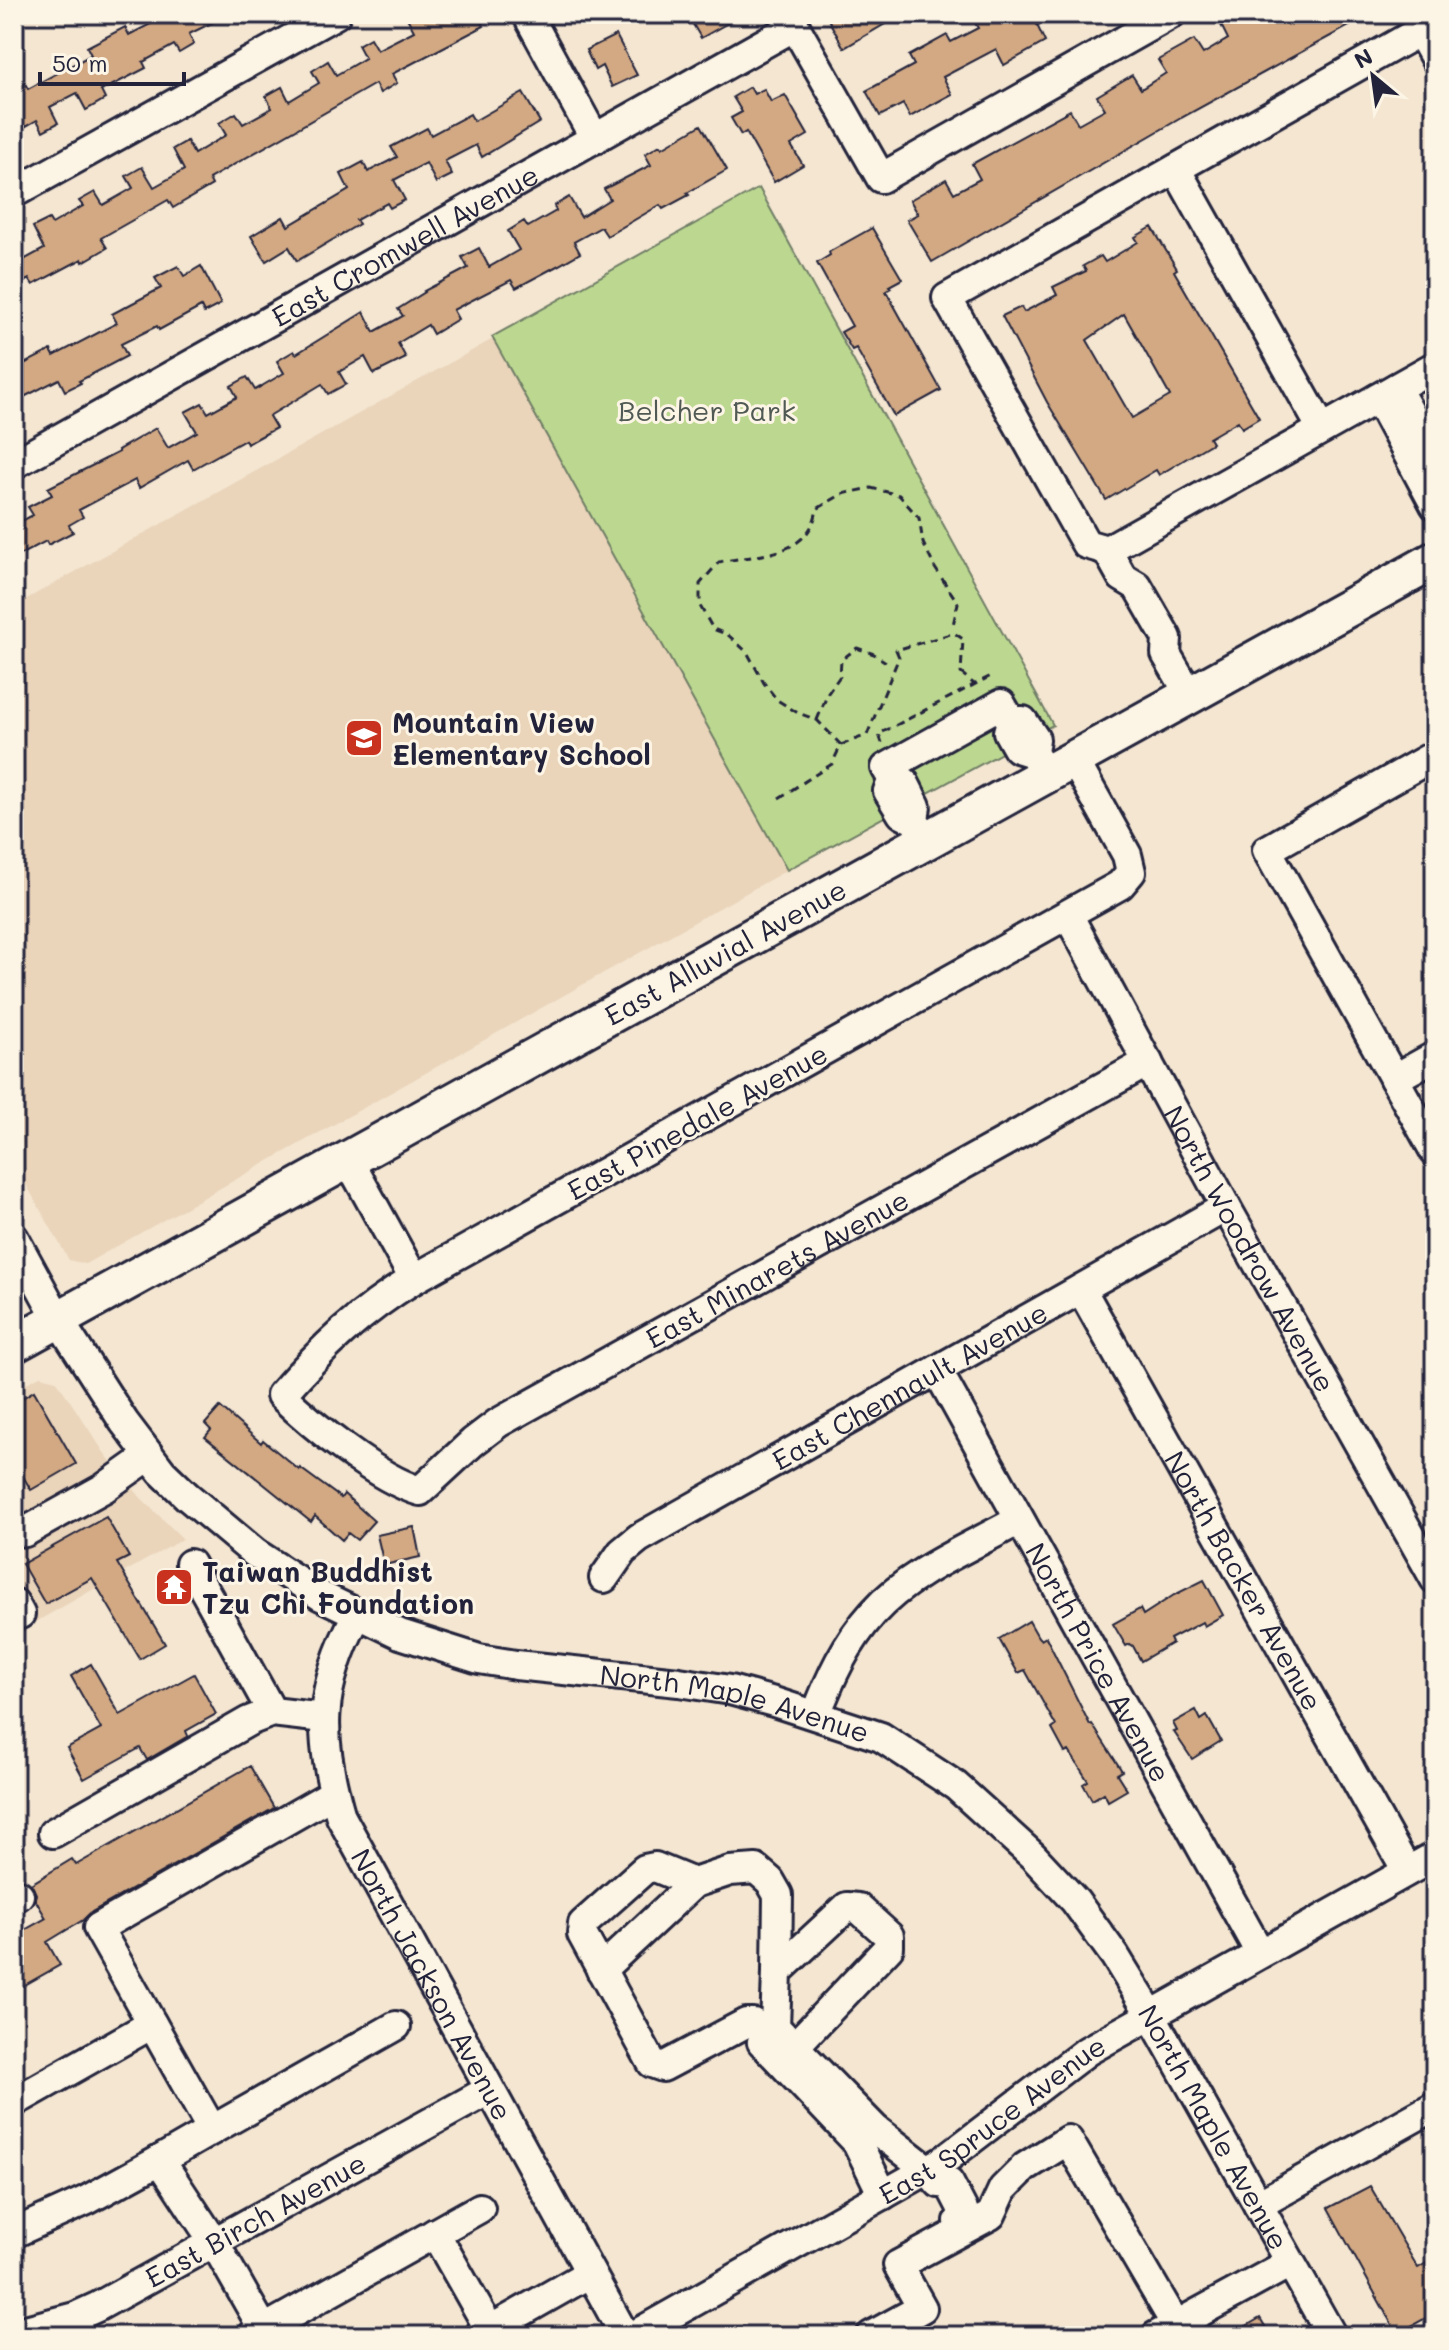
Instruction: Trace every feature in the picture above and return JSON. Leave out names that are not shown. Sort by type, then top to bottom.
[{"type":"main road","name":"East Alluvial Avenue","points":[[14,1344],[349,1161],[920,829],[1050,761],[1190,695],[1435,560]]},
{"type":"street","points":[[14,193],[336,14]]},
{"type":"street","points":[[527,14],[595,139]]},
{"type":"street","points":[[792,20],[881,178],[1171,14]]},
{"type":"street","name":"East Cromwell Avenue","points":[[14,464],[595,139],[792,20]]},
{"type":"street","points":[[1190,695],[1166,654],[1151,647],[1122,594],[1122,577],[1107,550],[1086,544],[947,298],[1420,31],[1435,58]]},
{"type":"street","points":[[1176,169],[1322,429]]},
{"type":"street","points":[[1107,550],[1435,366]]},
{"type":"street","points":[[1387,393],[1435,458]]},
{"type":"street","points":[[1387,393],[1435,505]]},
{"type":"street","points":[[920,829],[916,806],[904,782],[893,780],[886,768],[1001,704],[1011,721],[1023,721],[1050,761]]},
{"type":"street","points":[[1435,755],[1267,850],[1435,1152]]},
{"type":"street","name":"East Pinedale Avenue","points":[[281,1395],[341,1331],[378,1301],[414,1279],[1120,885],[1131,872],[1127,855],[1050,761]]},
{"type":"street","name":"North Woodrow Avenue","points":[[1068,915],[1226,1207],[1435,1579]]},
{"type":"street","points":[[1394,1079],[1435,1056]]},
{"type":"street","name":"East Minarets Avenue","points":[[281,1395],[309,1422],[354,1454],[392,1479],[420,1491],[498,1423],[1148,1062]]},
{"type":"street","points":[[349,1161],[414,1279]]},
{"type":"street","name":"East Chennault Avenue","points":[[604,1578],[622,1552],[639,1538],[1226,1207]]},
{"type":"street","name":"North Maple Avenue","points":[[14,1238],[58,1319],[149,1456],[187,1496],[255,1553],[321,1596],[400,1634],[479,1659],[730,1690],[816,1715],[881,1737],[956,1786],[1033,1856],[1075,1901],[1115,1956],[1332,2336]]},
{"type":"street","name":"North Backer Avenue","points":[[1081,1289],[1407,1871]]},
{"type":"street","name":"North Price Avenue","points":[[937,1370],[1260,1953]]},
{"type":"street","points":[[14,1525],[25,1532],[104,1488],[149,1456]]},
{"type":"street","points":[[816,1715],[849,1645],[874,1612],[906,1585],[1019,1520]]},
{"type":"street","points":[[190,1564],[272,1712]]},
{"type":"street","name":"North Jackson Avenue","points":[[357,1615],[340,1647],[329,1678],[324,1718],[325,1755],[341,1817],[625,2336]]},
{"type":"street","points":[[53,1833],[249,1721],[272,1712],[324,1718]]},
{"type":"street","points":[[212,2130],[98,1928],[334,1793]]},
{"type":"street","name":"East Spruce Avenue","points":[[633,2336],[883,2195],[933,2176],[943,2161],[1087,2051],[1435,1856]]},
{"type":"street","points":[[694,1883],[655,1867],[645,1869],[583,1924],[582,1934],[652,2063],[663,2067],[746,2023],[779,2035]]},
{"type":"street","points":[[601,1970],[694,1883],[730,1871],[756,1869],[770,1881],[778,1895],[779,2035]]},
{"type":"street","points":[[777,1972],[847,1907],[858,1908],[889,1936],[889,1947],[779,2035],[762,2042],[866,2136],[933,2176],[933,2192],[948,2221],[961,2226]]},
{"type":"street","points":[[14,2102],[152,2024]]},
{"type":"street","points":[[14,2233],[87,2200],[396,2026]]},
{"type":"street","name":"East Birch Avenue","points":[[14,2333],[75,2317],[97,2307],[489,2090]]},
{"type":"street","points":[[1258,2205],[1435,2106]]},
{"type":"street","points":[[866,2136],[883,2195]]},
{"type":"street","points":[[871,2336],[922,2308],[898,2265],[961,2226],[991,2215],[1003,2189],[1025,2167],[1068,2140],[1166,2331],[1290,2263]]},
{"type":"street","points":[[160,2160],[214,2242],[258,2333],[480,2208]]},
{"type":"street","points":[[435,2233],[484,2333],[590,2273]]},
{"type":"path","points":[[841,745],[817,720],[777,700],[747,652],[728,635],[713,629],[700,606],[700,584],[719,562],[774,554],[801,540],[815,525],[817,509],[842,494],[871,488],[899,495],[919,518],[923,543],[958,603],[953,625]]},
{"type":"path","points":[[779,798],[832,764],[841,745],[867,735],[899,657],[896,650],[954,633],[963,639],[961,673],[974,684]]},
{"type":"path","points":[[817,720],[828,693],[840,676],[841,660],[857,648],[886,662]]},
{"type":"shaded area","name":"Mountain View Elementary School","points":[[493,339],[787,870],[85,1264],[69,1260],[14,1163],[14,606]]},
{"type":"shaded area","points":[[40,1376],[56,1380],[105,1454],[141,1498],[183,1539],[14,1634],[14,1390]]},
{"type":"green space","name":"Belcher Park","points":[[759,188],[1053,725],[787,870],[492,337]]},
{"type":"building","points":[[170,14],[230,14],[189,34],[194,44],[179,53],[174,45],[143,62],[146,68],[101,91],[105,99],[86,110],[77,93],[50,107],[58,123],[43,131],[37,120],[14,133],[14,63],[28,89],[91,55],[87,47],[125,27],[129,35]]},
{"type":"building","points":[[405,14],[478,14],[484,26],[392,74],[397,83],[380,93],[375,84],[209,179],[212,185],[173,208],[168,200],[101,238],[107,248],[83,262],[82,259],[33,285],[29,279],[14,287],[14,265],[44,249],[33,227],[49,219],[52,224],[83,206],[79,201],[95,192],[103,205],[133,188],[126,176],[142,167],[154,187],[184,170],[173,149],[187,141],[194,154],[226,135],[219,123],[236,113],[243,124],[272,108],[266,96],[282,87],[289,101],[319,83],[312,71],[328,61],[336,75],[365,58],[358,45],[370,38],[377,50],[414,31]]},
{"type":"building","points":[[687,14],[744,14],[701,38]]},
{"type":"building","points":[[836,14],[902,14],[844,48],[828,19]]},
{"type":"building","points":[[970,14],[1059,14],[1037,25],[1045,42],[1004,65],[996,49],[943,77],[952,94],[910,117],[903,104],[880,116],[866,91],[914,65],[909,56],[947,35],[951,42],[978,28]]},
{"type":"building","points":[[1241,14],[1371,14],[1181,118],[932,262],[907,220],[918,214],[910,200],[946,179],[954,193],[980,179],[972,164],[1070,110],[1078,124],[1105,109],[1097,96],[1132,75],[1141,89],[1166,73],[1158,60],[1194,40],[1203,54],[1228,39],[1221,25]]},
{"type":"building","points":[[616,35],[637,75],[612,87],[602,66],[595,70],[586,50]]},
{"type":"building","points":[[750,87],[754,94],[764,89],[771,102],[785,95],[808,135],[791,145],[803,165],[774,182],[746,132],[741,135],[731,118],[742,112],[733,97]]},
{"type":"building","points":[[523,93],[540,122],[482,157],[476,145],[445,161],[452,175],[436,183],[426,163],[394,180],[405,200],[390,208],[387,203],[356,220],[359,224],[297,261],[289,247],[266,261],[251,236],[283,217],[288,226],[349,190],[341,174],[363,162],[368,172],[397,157],[391,147],[427,128],[431,135],[470,114],[474,121]]},
{"type":"building","points":[[701,125],[727,170],[687,193],[689,195],[663,209],[660,205],[607,236],[601,227],[574,242],[580,253],[559,265],[516,288],[511,280],[453,310],[458,319],[433,334],[428,325],[398,343],[406,358],[374,374],[365,357],[339,372],[346,384],[328,394],[322,384],[269,416],[276,428],[247,444],[245,440],[193,469],[188,460],[139,488],[135,480],[79,510],[83,517],[69,525],[73,532],[48,545],[46,541],[14,558],[14,525],[33,515],[28,507],[52,495],[48,488],[119,452],[156,428],[168,448],[197,432],[185,412],[202,403],[208,413],[237,397],[231,386],[247,377],[255,390],[284,373],[277,361],[294,351],[296,354],[364,312],[374,332],[403,316],[398,309],[468,268],[462,257],[479,248],[489,267],[519,250],[508,231],[524,221],[528,227],[556,211],[554,206],[569,197],[581,217],[610,199],[604,189],[651,165],[645,154],[660,145],[662,148]]},
{"type":"building","points":[[1152,227],[1259,418],[1242,428],[1238,421],[1209,438],[1212,443],[1159,475],[1156,470],[1106,500],[1047,402],[1002,316],[1021,307],[1024,312],[1057,295],[1053,287],[1086,271],[1083,266],[1101,256],[1105,262],[1138,242],[1135,237]],"holes":[[[1124,314],[1170,396],[1132,418],[1087,340]]]},
{"type":"building","points":[[872,228],[902,279],[886,291],[941,390],[894,416],[856,348],[852,350],[841,332],[852,326],[817,263],[830,255],[829,252]]},
{"type":"building","points":[[178,266],[184,276],[201,266],[221,304],[204,313],[201,307],[159,330],[157,326],[121,344],[127,356],[65,391],[59,379],[14,402],[14,369],[51,350],[54,356],[117,323],[112,314],[161,288],[155,278]]},
{"type":"building","points":[[34,1391],[76,1464],[31,1490],[14,1461],[14,1403]]},
{"type":"building","points":[[220,1407],[261,1443],[263,1440],[299,1470],[341,1498],[344,1494],[374,1521],[357,1540],[348,1533],[342,1540],[315,1516],[311,1522],[205,1437],[211,1430],[205,1424]]},
{"type":"building","points":[[106,1517],[129,1557],[117,1563],[165,1644],[140,1659],[92,1578],[45,1604],[22,1564]]},
{"type":"building","points":[[414,1527],[420,1557],[384,1565],[377,1535]]},
{"type":"building","points":[[1204,1580],[1223,1615],[1170,1639],[1172,1643],[1141,1661],[1133,1646],[1126,1646],[1113,1624],[1140,1609],[1143,1615]]},
{"type":"building","points":[[1029,1621],[1041,1640],[1046,1637],[1090,1725],[1122,1771],[1117,1774],[1127,1790],[1108,1801],[1104,1793],[1092,1800],[1083,1784],[1088,1781],[1069,1751],[1065,1753],[1052,1729],[1056,1726],[1025,1670],[1018,1673],[999,1639]]},
{"type":"building","points":[[91,1664],[120,1715],[194,1674],[216,1714],[186,1731],[188,1736],[147,1760],[140,1748],[84,1779],[67,1748],[101,1729],[71,1676]]},
{"type":"building","points":[[1196,1710],[1201,1720],[1207,1716],[1221,1741],[1192,1759],[1174,1732],[1177,1731],[1173,1723]]},
{"type":"building","points":[[250,1766],[274,1808],[90,1913],[47,1942],[60,1965],[14,1991],[14,1936],[46,1918],[31,1884],[72,1859],[76,1865]]},
{"type":"building","points":[[1370,2186],[1418,2268],[1435,2258],[1435,2313],[1397,2334],[1328,2208]]},
{"type":"building","points":[[1260,2318],[1271,2336],[1229,2336]]},
{"type":"place","name":"Mountain View Elementary School","points":[[364,738]]},
{"type":"place","name":"Taiwan Buddhist Tzu Chi Foundation","points":[[174,1587]]}]
